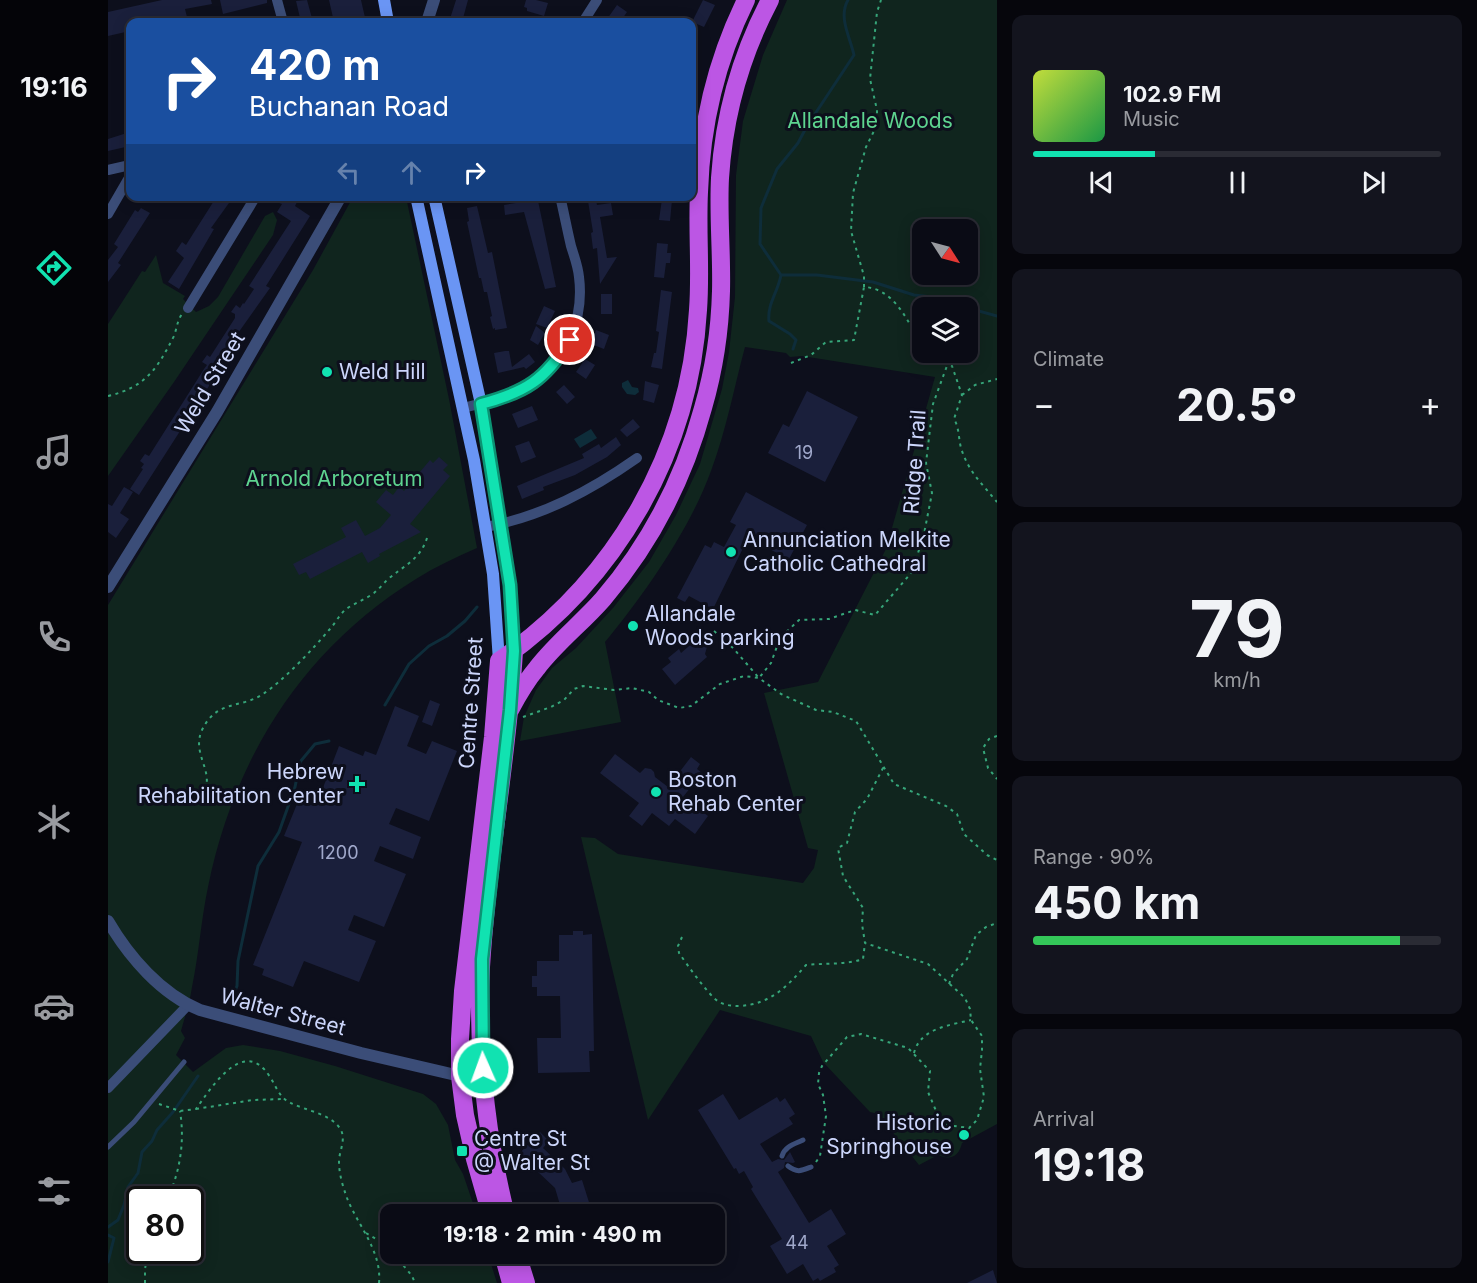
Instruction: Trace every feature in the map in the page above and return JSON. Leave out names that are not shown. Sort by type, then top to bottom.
[{"type":"highway","points":[[507,656],[545,627],[585,586],[615,549],[648,492],[671,439],[687,385],[697,328],[699,175],[707,117],[722,60],[746,0]]},
{"type":"highway","points":[[516,713],[538,666],[584,621],[616,584],[648,537],[668,502],[691,447],[708,389],[718,333],[721,276],[720,195],[727,127],[744,61],[770,0]]},
{"type":"highway","points":[[699,275],[721,276]]},
{"type":"highway","name":"Centre Street","points":[[504,1204],[493,1156],[483,1077],[481,1023],[482,959],[516,713],[507,656]]},
{"type":"highway","name":"Centre Street","points":[[488,1204],[470,1139],[460,1076],[462,1003],[493,737],[507,656]]},
{"type":"highway","points":[[509,1264],[518,1280]]},
{"type":"highway","points":[[517,1264],[518,1280]]},
{"type":"main road","points":[[385,2],[389,18]]},
{"type":"main road","name":"Centre Street","points":[[417,201],[464,408],[507,656]]},
{"type":"main road","name":"Centre Street","points":[[435,201],[481,404],[510,585],[507,656]]},
{"type":"main road","points":[[441,314],[459,311]]},
{"type":"street","points":[[278,0],[281,18]]},
{"type":"street","points":[[428,18],[434,0]]},
{"type":"street","points":[[585,18],[593,1]]},
{"type":"street","points":[[108,170],[126,166]]},
{"type":"street","points":[[108,214],[126,183]]},
{"type":"street","points":[[188,308],[253,201]]},
{"type":"street","name":"Weld Street","points":[[108,587],[217,412],[338,201]]},
{"type":"street","points":[[464,408],[518,392],[546,373],[570,340],[580,306],[579,275],[561,201]]},
{"type":"street","points":[[486,527],[525,518],[560,504],[594,487],[637,458]]},
{"type":"street","name":"Walter Street","points":[[108,921],[132,957],[188,1005],[200,1010],[349,1050],[460,1076],[483,1077]]},
{"type":"street","points":[[108,1088],[188,1005]]},
{"type":"lane","points":[[108,1147],[134,1122],[184,1062]]},
{"type":"lane","points":[[782,1156],[789,1146],[803,1140]]},
{"type":"lane","points":[[788,1166],[794,1171],[801,1172],[811,1167]]},
{"type":"path","points":[[791,363],[811,355],[826,342],[854,340],[864,276],[851,231],[853,203],[866,147],[877,125],[877,110],[870,79],[877,12],[881,0]]},
{"type":"path","points":[[864,286],[884,291],[907,317],[912,327]]},
{"type":"path","points":[[108,396],[138,385],[150,375],[175,333],[178,319],[188,308]]},
{"type":"path","points":[[948,363],[952,366],[962,395]]},
{"type":"path","name":"Ridge Trail","points":[[759,678],[771,663],[780,638],[799,620],[829,619],[855,609],[875,615],[912,572],[924,534],[932,493],[926,463],[933,404],[948,363]]},
{"type":"path","points":[[997,379],[975,386],[962,395],[954,419],[958,425],[961,448],[971,472],[997,502]]},
{"type":"path","points":[[184,800],[206,787],[208,778],[198,745],[202,730],[210,718],[224,707],[262,695],[329,630],[345,610],[374,593],[412,563],[424,548],[427,538]]},
{"type":"path","points":[[714,631],[733,648],[759,678],[781,694],[816,710],[833,712],[856,721],[894,784],[946,806],[957,814],[964,834],[987,855],[997,860]]},
{"type":"path","points":[[516,713],[551,707],[564,700],[574,689],[583,686],[614,690],[632,688],[649,693],[658,700],[679,708],[691,706],[720,684],[744,676],[759,678]]},
{"type":"path","points":[[997,736],[989,740],[983,748],[988,768],[997,779]]},
{"type":"path","points":[[682,937],[678,946],[679,953],[715,999],[729,1006],[747,1005],[767,1000],[791,982],[806,965],[849,963],[863,959],[865,943],[862,924],[863,908],[843,876],[838,848],[847,843],[855,812],[867,799],[884,766]]},
{"type":"path","points":[[949,984],[953,974],[967,959],[976,935],[986,927],[997,923]]},
{"type":"path","points":[[816,1162],[820,1156],[826,1116],[823,1095],[818,1084],[819,1073],[846,1037],[861,1034],[908,1048],[914,1053],[930,1071],[928,1092],[931,1102],[940,1120],[947,1125],[969,1128],[977,1120],[984,1097],[980,1069],[982,1036],[971,1020],[970,1009],[965,998],[928,964],[865,943]]},
{"type":"path","points":[[914,1053],[921,1040],[936,1029],[971,1020]]},
{"type":"path","points":[[196,1109],[222,1074],[236,1063],[244,1061],[258,1065],[265,1070],[284,1099]]},
{"type":"path","points":[[150,1101],[180,1111],[242,1101],[284,1099],[322,1116],[340,1128],[343,1139],[339,1163],[341,1176],[352,1209],[377,1262],[379,1283]]},
{"type":"path","points":[[173,1186],[182,1148],[183,1130],[180,1111]]},
{"type":"path","points":[[365,1233],[380,1241]]},
{"type":"path","points":[[145,1283],[146,1264]]},
{"type":"path","points":[[402,1264],[415,1283]]},
{"type":"green space","name":"Allandale Woods","points":[[787,0],[997,0],[997,1124],[962,1143],[954,1156],[938,1155],[919,1165],[878,1114],[870,1112],[823,1062],[811,1036],[720,1010],[648,1120],[581,837],[595,838],[618,854],[803,883],[814,868],[818,850],[808,848],[764,693],[818,682],[886,549],[935,377],[802,356],[790,357],[786,353],[745,347],[721,441],[702,493],[665,561],[605,642],[621,722],[520,741],[524,717],[536,690],[552,668],[576,648],[613,608],[649,562],[676,515],[700,464],[722,389],[729,352],[735,297],[736,175],[743,121],[763,55]]},
{"type":"green space","name":"Arnold Arboretum","points":[[351,201],[407,201],[449,399],[477,548],[423,575],[376,607],[339,639],[307,673],[279,711],[255,751],[236,794],[220,840],[208,887],[189,1004],[181,1031],[185,1038],[176,1055],[193,1072],[226,1048],[243,1045],[280,1051],[423,1094],[436,1104],[448,1125],[455,1160],[463,1174],[473,1204],[380,1204],[380,1264],[491,1264],[497,1283],[108,1283],[108,605],[313,270]]},
{"type":"green space","points":[[273,212],[277,220],[273,235],[108,476],[108,324],[142,271],[145,272],[156,255],[163,283],[185,296],[183,299],[196,312],[209,306],[218,297],[265,216]]},
{"type":"water","points":[[628,380],[632,387],[638,388],[639,392],[635,395],[627,394],[622,387],[622,383]]},
{"type":"water","points":[[591,429],[597,438],[580,448],[574,439]]},
{"type":"building","points":[[162,0],[211,0],[212,4],[185,9],[187,18],[126,18],[126,32],[108,36],[108,12]]},
{"type":"building","points":[[220,0],[267,0],[267,3],[223,14]]},
{"type":"building","points":[[307,0],[312,18],[300,18],[296,1]]},
{"type":"building","points":[[329,0],[361,0],[365,18],[333,18]]},
{"type":"building","points":[[456,0],[468,0],[463,18],[450,18]]},
{"type":"building","points":[[526,0],[548,3],[544,16],[527,11],[524,7]]},
{"type":"building","points":[[703,0],[715,5],[704,27],[696,24],[696,18],[694,18]]},
{"type":"building","points":[[617,5],[627,12],[623,18],[608,18]]},
{"type":"building","points":[[126,133],[126,147],[108,151],[108,139]]},
{"type":"building","points":[[214,201],[230,201],[211,228],[214,229],[179,289],[168,282],[184,258],[176,251],[182,242],[186,245]]},
{"type":"building","points":[[280,201],[296,201],[295,206],[310,216],[266,286],[270,288],[236,336],[238,337],[223,360],[225,361],[139,495],[130,489],[143,469],[141,468],[144,464],[140,461],[145,454],[149,456],[207,365],[202,362],[207,355],[210,357],[235,318],[235,314],[231,312],[236,305],[240,308],[244,304],[254,289],[249,286],[291,221],[277,212],[282,204],[279,203]]},
{"type":"building","points":[[538,201],[556,287],[545,289],[524,212],[505,215],[504,205]]},
{"type":"building","points":[[588,201],[596,201],[597,205],[611,203],[613,215],[600,217],[607,258],[617,257],[600,284],[597,248],[593,249],[591,233],[593,232]]},
{"type":"building","points":[[662,201],[672,201],[670,221],[659,220]]},
{"type":"building","points":[[477,206],[488,253],[492,252],[507,328],[493,329],[487,292],[484,292],[481,278],[479,278],[467,222],[469,221],[467,208]]},
{"type":"building","points":[[141,208],[150,213],[118,263],[121,265],[108,282],[108,260],[118,247],[114,244],[135,210],[138,212]]},
{"type":"building","points":[[657,243],[668,244],[667,253],[671,253],[670,263],[666,263],[664,278],[654,277]]},
{"type":"building","points":[[661,290],[672,292],[662,369],[651,367],[659,332],[656,331]]},
{"type":"building","points":[[601,294],[612,294],[612,314],[601,314]]},
{"type":"building","points":[[544,306],[555,311],[547,328],[536,324]]},
{"type":"building","points":[[536,326],[545,333],[538,345],[530,340]]},
{"type":"building","points":[[596,330],[609,335],[604,349],[591,344]]},
{"type":"building","points":[[509,351],[512,367],[529,354],[535,362],[526,369],[524,367],[498,373],[494,353]]},
{"type":"building","points":[[585,359],[595,365],[586,379],[576,372]]},
{"type":"building","points":[[645,381],[659,385],[654,403],[643,400]]},
{"type":"building","points":[[564,385],[575,397],[567,404],[556,392]]},
{"type":"building","points":[[807,391],[858,417],[825,482],[768,453],[783,424],[789,427]]},
{"type":"building","points":[[532,406],[538,420],[518,428],[512,414]]},
{"type":"building","points":[[633,419],[640,427],[627,437],[620,430]]},
{"type":"building","points":[[616,437],[621,445],[607,457],[575,475],[543,487],[544,490],[522,499],[517,486],[584,458],[582,454],[599,444],[601,448]]},
{"type":"building","points":[[529,441],[536,457],[521,463],[515,446]]},
{"type":"building","points":[[439,457],[448,465],[443,470],[450,476],[410,524],[421,532],[379,554],[380,556],[368,563],[362,552],[310,579],[306,572],[299,575],[293,564],[346,537],[341,528],[356,520],[365,536],[380,528],[391,515],[376,502],[386,490],[393,495],[399,487],[404,491],[430,460],[433,463]]},
{"type":"building","points":[[124,487],[133,492],[120,513],[129,519],[116,538],[108,532],[108,504],[112,506]]},
{"type":"building","name":"Annunciation Melkite Catholic Cathedral","points":[[746,492],[807,525],[789,559],[748,538],[713,609],[689,596],[685,602],[677,598],[705,545],[711,548],[714,542],[724,547],[736,525],[730,522]]},
{"type":"building","points":[[699,633],[710,636],[705,654],[707,657],[675,685],[662,669],[671,662],[668,658],[679,649],[681,653],[696,640]]},
{"type":"building","points":[[430,700],[440,704],[432,726],[422,722]]},
{"type":"building","points":[[395,706],[419,716],[407,746],[426,754],[432,741],[457,751],[429,821],[396,808],[389,824],[421,837],[413,859],[380,846],[374,861],[406,874],[384,927],[354,915],[348,930],[376,941],[359,982],[304,961],[293,987],[262,975],[264,969],[253,965],[302,842],[284,836],[299,799],[316,806],[339,746],[363,756],[365,751],[376,755]]},
{"type":"building","name":"Boston Rehab Center","points":[[615,754],[640,773],[645,768],[651,769],[655,777],[668,787],[691,757],[700,764],[697,769],[702,773],[683,797],[708,816],[695,834],[675,819],[669,826],[652,813],[642,826],[629,816],[639,803],[600,773]]},
{"type":"building","points":[[573,931],[583,931],[583,935],[592,934],[594,1051],[589,1051],[590,1072],[538,1073],[537,1038],[561,1038],[560,996],[537,996],[537,987],[532,987],[532,976],[537,976],[537,961],[559,961],[559,935],[573,935]]},
{"type":"building","points":[[723,1094],[739,1120],[777,1097],[780,1102],[785,1098],[795,1114],[789,1118],[793,1124],[760,1144],[772,1162],[778,1159],[784,1160],[790,1152],[795,1162],[785,1162],[784,1168],[778,1172],[809,1223],[831,1209],[846,1234],[827,1246],[839,1265],[834,1268],[836,1272],[820,1281],[818,1278],[813,1281],[803,1264],[787,1274],[770,1246],[782,1239],[751,1189],[753,1187],[744,1171],[739,1174],[736,1168],[734,1169],[698,1110]]},
{"type":"building","points":[[540,1132],[549,1141],[543,1148],[565,1169],[572,1183],[582,1180],[590,1204],[560,1204],[555,1188],[519,1154]]},
{"type":"building","points":[[993,1270],[997,1283],[967,1283]]},
{"type":"waterway","points":[[781,275],[760,244],[761,208],[777,169],[798,143],[854,55],[844,20],[848,0]]},
{"type":"waterway","points":[[781,275],[817,275],[873,282],[914,295],[932,297]]},
{"type":"waterway","points":[[781,275],[770,309],[769,321],[796,340],[793,349]]},
{"type":"waterway","points":[[978,311],[997,316]]},
{"type":"waterway","points":[[385,705],[409,664],[429,646],[447,636],[465,621],[477,607]]},
{"type":"waterway","points":[[232,998],[237,986],[238,961],[258,866],[279,832],[295,787],[300,762],[315,744],[329,741]]},
{"type":"waterway","points":[[108,1227],[118,1220],[128,1187],[138,1173],[142,1152],[198,1076]]},
{"type":"waterway","points":[[108,1235],[114,1238],[108,1262]]},
{"type":"place","name":"Weld Hill","points":[[327,372]]},
{"type":"place","name":"Annunciation Melkite Catholic Cathedral","points":[[731,552]]},
{"type":"place","name":"Allandale Woods parking","points":[[633,626]]},
{"type":"place","name":"Hebrew Rehabilitation Center","points":[[357,784]]},
{"type":"place","name":"Boston Rehab Center","points":[[656,792]]},
{"type":"place","name":"Historic Springhouse","points":[[964,1135]]},
{"type":"place","name":"Centre St @ Walter St","points":[[462,1151]]},
{"type":"route","points":[[483,1068],[481,978],[484,931],[510,710],[514,651],[510,585],[481,404],[518,392],[534,383],[546,373],[570,340]]}]
